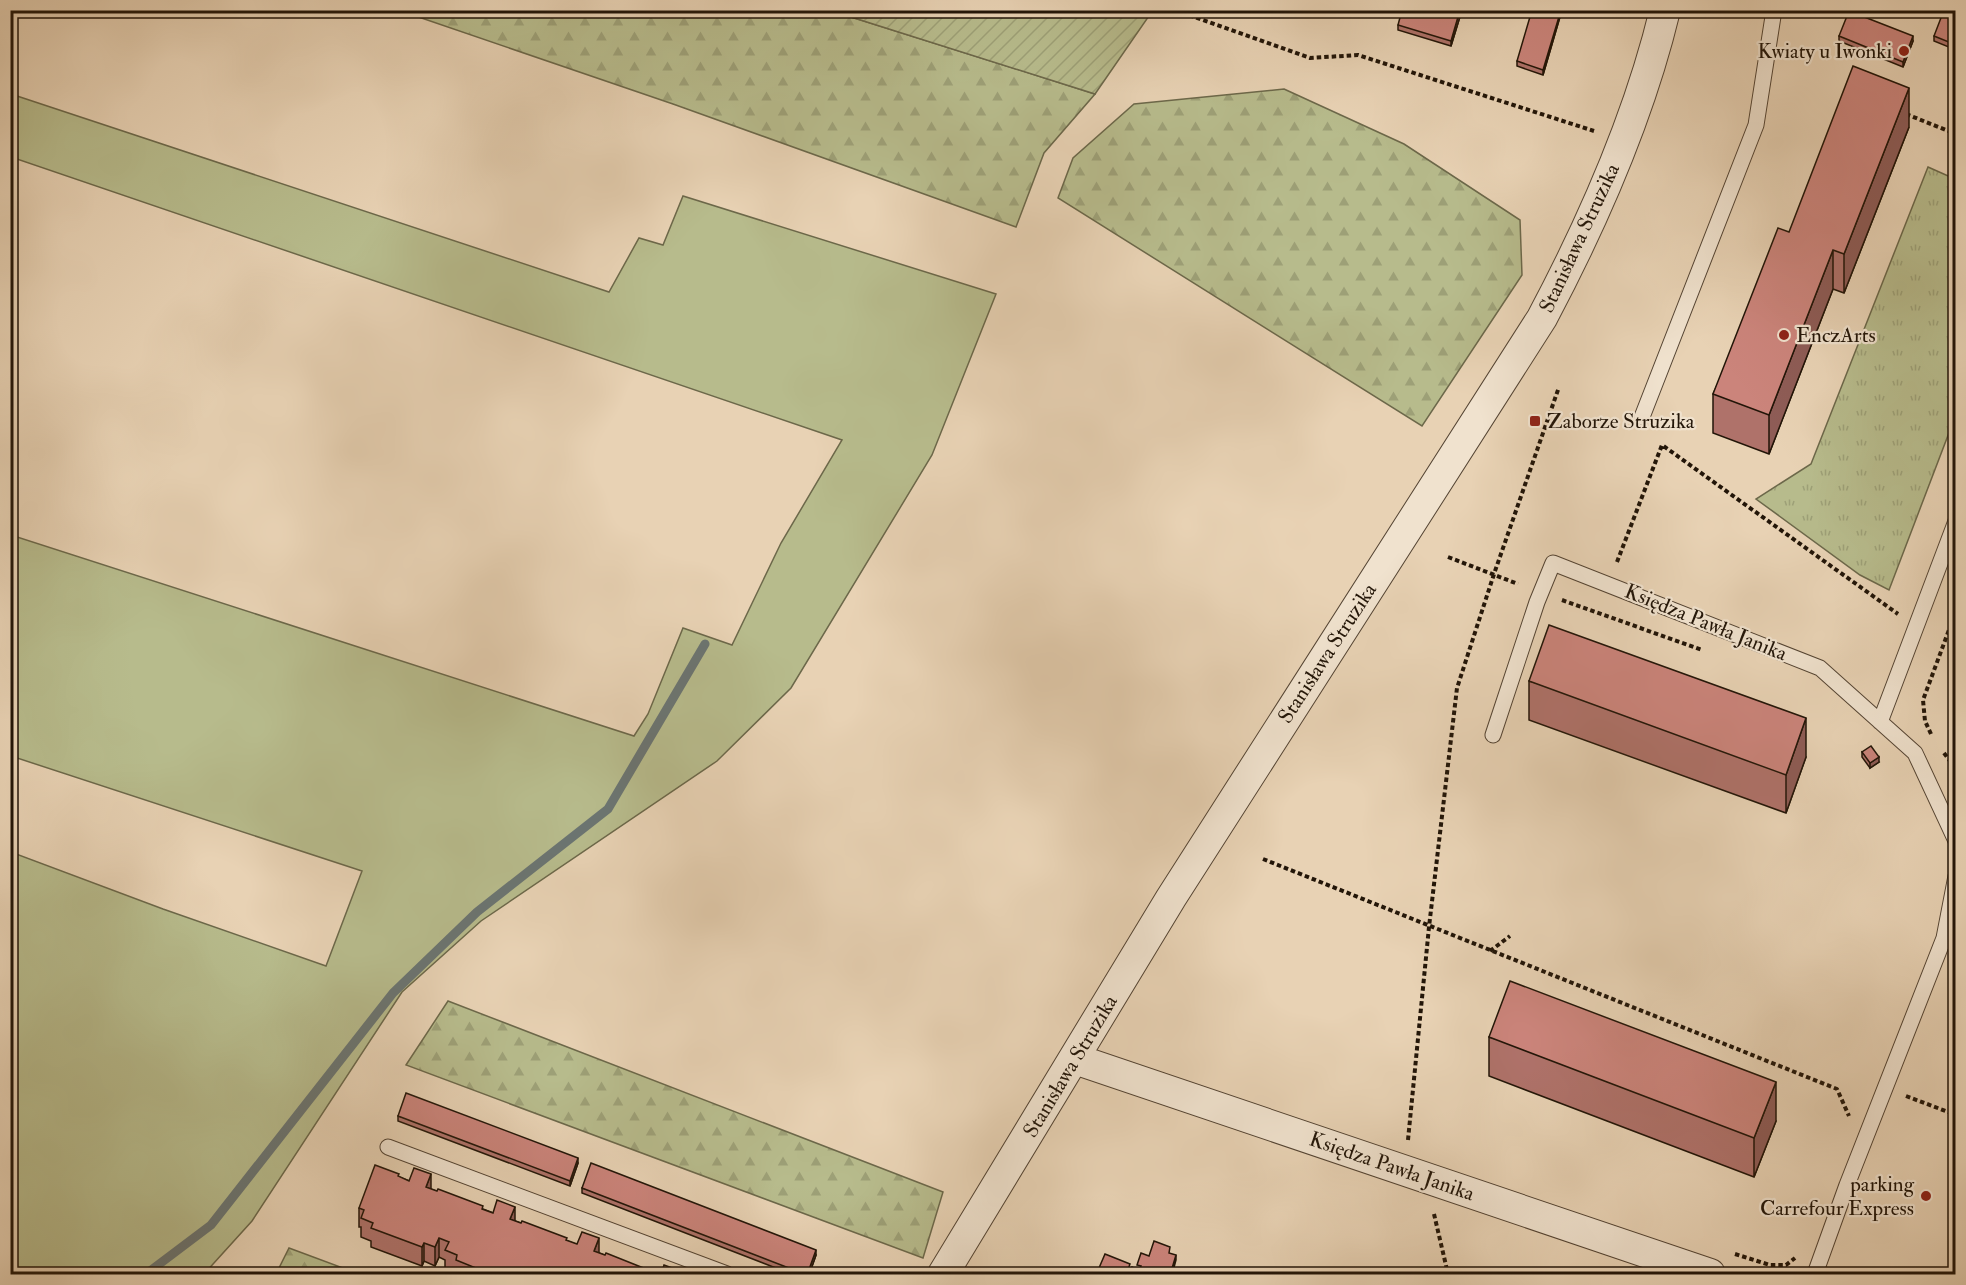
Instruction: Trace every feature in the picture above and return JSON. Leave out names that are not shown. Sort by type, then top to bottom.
[{"type":"street","name":"Stanisława Struzika","points":[[943,1275],[1171,898],[1542,318],[1578,248],[1624,140],[1643,89],[1665,10]]},
{"type":"street","name":"Księdza Pawła Janika","points":[[1075,1059],[1415,1174],[1717,1263]]},
{"type":"lane","points":[[1642,417],[1756,125],[1774,10]]},
{"type":"lane","points":[[1880,722],[1956,521]]},
{"type":"lane","name":"Księdza Pawła Janika","points":[[1493,735],[1540,593],[1553,563],[1820,668],[1915,753],[1956,841]]},
{"type":"lane","points":[[1815,1275],[1847,1185],[1944,938],[1950,932],[1956,876]]},
{"type":"lane","points":[[388,1146],[727,1275]]},
{"type":"path","points":[[1175,10],[1310,58],[1358,55],[1624,140]]},
{"type":"path","points":[[1900,111],[1956,134]]},
{"type":"path","points":[[1448,1275],[1415,1174],[1429,927],[1457,688],[1559,387]]},
{"type":"path","points":[[1620,556],[1662,445],[1943,644]]},
{"type":"path","points":[[1448,558],[1711,653]]},
{"type":"path","points":[[1933,737],[1925,721],[1923,700],[1956,611]]},
{"type":"path","points":[[1951,622],[1956,632]]},
{"type":"path","points":[[1938,745],[1956,769]]},
{"type":"path","points":[[1263,859],[1837,1089],[1851,1122],[1856,1112]]},
{"type":"path","points":[[1490,951],[1510,936]]},
{"type":"path","points":[[1906,1096],[1956,1114]]},
{"type":"path","points":[[1717,1263],[1786,1265],[1799,1254]]},
{"type":"green space","points":[[401,11],[832,11],[1095,94],[1044,153],[1016,227],[673,104]]},
{"type":"green space","points":[[832,11],[1144,11],[1151,13],[1095,94]]},
{"type":"green space","points":[[1284,89],[1404,144],[1520,220],[1522,275],[1422,426],[1058,198],[1073,158],[1134,104]]},
{"type":"green space","points":[[11,94],[609,292],[639,238],[663,245],[683,196],[996,294],[932,455],[791,688],[717,761],[481,921],[402,992],[252,1221],[204,1274],[11,1274],[11,852],[163,909],[326,966],[362,871],[11,756],[11,535],[634,736],[648,714],[683,628],[732,645],[781,543],[842,440],[11,157]]},
{"type":"green space","points":[[1928,167],[1955,179],[1955,417],[1889,590],[1860,575],[1756,499],[1811,464]]},
{"type":"green space","points":[[448,1001],[943,1192],[923,1258],[406,1065]]},
{"type":"green space","points":[[289,1248],[359,1274],[276,1274]]},
{"type":"building","points":[[1402,10],[1460,10],[1451,41],[1398,25]]},
{"type":"building","points":[[1532,10],[1561,10],[1543,70],[1517,61]]},
{"type":"building","points":[[1944,10],[1956,13],[1956,45],[1934,36]]},
{"type":"building","points":[[1849,11],[1913,36],[1903,62],[1839,36]]},
{"type":"building","points":[[1853,66],[1909,88],[1844,254],[1833,250],[1769,415],[1713,394],[1778,228],[1789,232]]},
{"type":"building","points":[[1549,625],[1806,718],[1786,775],[1529,681]]},
{"type":"building","points":[[1871,746],[1879,757],[1870,763],[1862,752]]},
{"type":"building","points":[[1510,981],[1776,1082],[1754,1138],[1489,1037]]},
{"type":"building","points":[[1956,1019],[1956,1035],[1950,1032]]},
{"type":"building","points":[[406,1093],[578,1158],[570,1181],[398,1116]]},
{"type":"building","points":[[591,1163],[816,1250],[807,1275],[582,1188]]},
{"type":"building","points":[[375,1165],[399,1174],[398,1176],[409,1181],[414,1168],[431,1174],[426,1187],[437,1191],[438,1189],[483,1206],[482,1209],[493,1213],[497,1200],[515,1207],[510,1219],[521,1223],[522,1221],[577,1244],[582,1232],[599,1238],[594,1251],[605,1255],[606,1253],[651,1271],[652,1275],[532,1275],[523,1270],[521,1275],[493,1275],[456,1260],[457,1255],[445,1250],[449,1242],[439,1238],[435,1247],[424,1243],[422,1247],[371,1228],[373,1223],[361,1218],[364,1210],[359,1208]]},
{"type":"building","points":[[1154,1241],[1170,1247],[1169,1253],[1176,1255],[1170,1275],[1130,1275],[1132,1267],[1139,1270],[1141,1266],[1137,1265],[1141,1253],[1149,1256]]},
{"type":"building","points":[[1105,1254],[1130,1264],[1126,1275],[1096,1275]]},
{"type":"building","points":[[664,1265],[683,1272],[682,1275],[661,1275]]},
{"type":"waterway","points":[[146,1274],[211,1225],[393,993],[477,912],[608,809],[705,644]]},
{"type":"place","name":"Kwiaty u Iwonki","points":[[1904,51]]},
{"type":"place","name":"EnczArts","points":[[1784,335]]},
{"type":"place","name":"Zaborze Struzika","points":[[1535,421]]},
{"type":"place","name":"parking Carrefour Express","points":[[1926,1196]]}]
